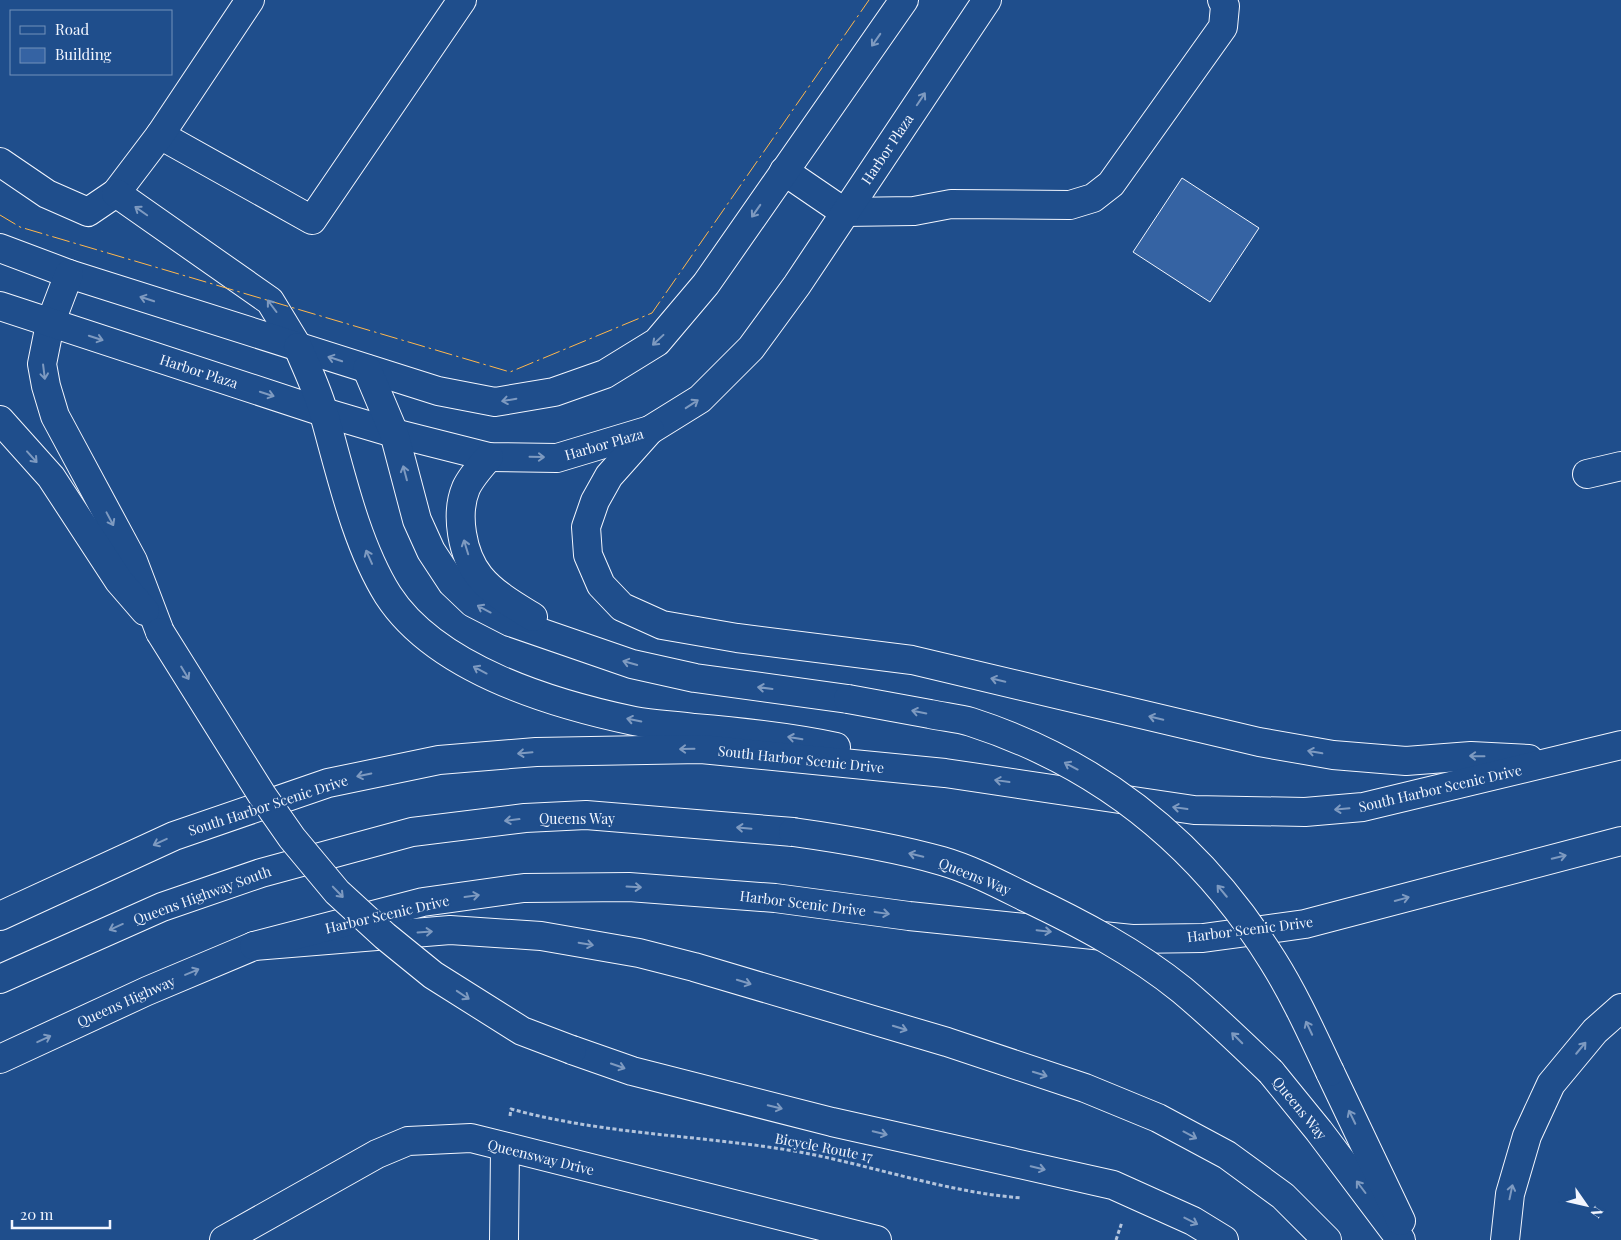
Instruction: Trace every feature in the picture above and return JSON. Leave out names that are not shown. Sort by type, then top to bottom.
[{"type":"main road","points":[[0,162],[47,194],[88,212],[116,193],[160,135],[250,0]]},
{"type":"main road","points":[[160,135],[312,220],[462,0]]},
{"type":"main road","points":[[0,248],[69,274],[438,391],[495,402],[554,392],[605,374],[657,342],[706,284],[904,0]]},
{"type":"main road","name":"Harbor Plaza","points":[[0,306],[50,324],[323,412],[394,433],[489,457],[557,458],[650,430],[700,398],[751,348],[797,285],[987,0]]},
{"type":"main road","points":[[784,171],[844,212],[914,212],[951,204],[1070,205],[1093,198],[1111,184],[1222,28],[1225,6],[1222,0]]},
{"type":"main road","points":[[116,193],[270,301],[298,347],[323,412],[334,453],[368,556],[388,595],[409,620],[436,644],[466,662],[518,688],[635,721],[795,738],[945,773]]},
{"type":"main road","points":[[69,274],[50,324],[42,364],[46,386],[55,416],[134,561],[158,628]]},
{"type":"main road","points":[[367,369],[394,433],[417,520],[431,551],[452,583],[473,603],[510,622],[632,664],[695,678],[848,698],[969,722],[1026,743],[1111,788],[1164,828],[1194,858],[1230,901],[1272,960],[1301,1011],[1411,1240]]},
{"type":"main road","points":[[0,420],[51,478],[119,581],[158,628],[262,795],[292,838],[337,892],[385,936],[433,975],[522,1031],[632,1071],[823,1120],[1113,1185],[1193,1221],[1224,1240]]},
{"type":"main road","points":[[650,430],[609,476],[595,501],[586,527],[588,555],[601,585],[622,607],[662,625],[737,638],[912,660],[1259,742],[1333,755],[1406,761],[1471,756],[1560,760]]},
{"type":"main road","points":[[489,457],[466,488],[461,511],[463,534],[468,554],[480,577],[508,602],[578,646]]},
{"type":"main road","points":[[1587,474],[1621,466]]},
{"type":"main road","name":"South Harbor Scenic Drive","points":[[0,916],[174,836],[328,783],[439,760],[536,752],[701,749],[945,773],[1194,810],[1305,812],[1363,807],[1621,744]]},
{"type":"main road","name":"Queens Way","points":[[412,832],[525,818],[586,815],[793,832],[858,840],[943,862],[1002,886],[1062,914],[1106,939],[1180,989],[1230,1031],[1271,1072],[1319,1131],[1401,1240]]},
{"type":"main road","name":"Queens Highway South","points":[[0,979],[162,907],[261,872],[412,832]]},
{"type":"main road","name":"Harbor Scenic Drive","points":[[254,946],[423,902],[524,888],[628,887],[775,898],[909,916],[1132,939],[1203,938],[1305,924],[1513,868],[1621,842]]},
{"type":"main road","points":[[254,946],[450,930],[541,936],[639,953],[694,967],[947,1042],[1085,1088],[1158,1118],[1227,1155],[1283,1196],[1327,1240]]},
{"type":"main road","name":"Queens Highway","points":[[0,1059],[147,991],[254,946]]},
{"type":"main road","points":[[1505,1240],[1510,1194],[1526,1136],[1551,1084],[1595,1031],[1621,1008]]},
{"type":"main road","name":"Queensway Drive","points":[[224,1240],[377,1154],[408,1141],[471,1138],[505,1149],[877,1240]]},
{"type":"main road","points":[[504,1240],[505,1149]]},
{"type":"path","name":"Bicycle Route 17","points":[[505,1149],[511,1109],[553,1120],[789,1150],[983,1195],[1030,1199]]},
{"type":"path","points":[[1115,1218],[1131,1225]]},
{"type":"path","points":[[1116,1240],[1122,1221]]},
{"type":"building","points":[[1182,178],[1259,228],[1210,302],[1133,252]]},
{"type":"power","points":[[0,215],[20,227],[510,372],[652,313],[869,0]]}]
